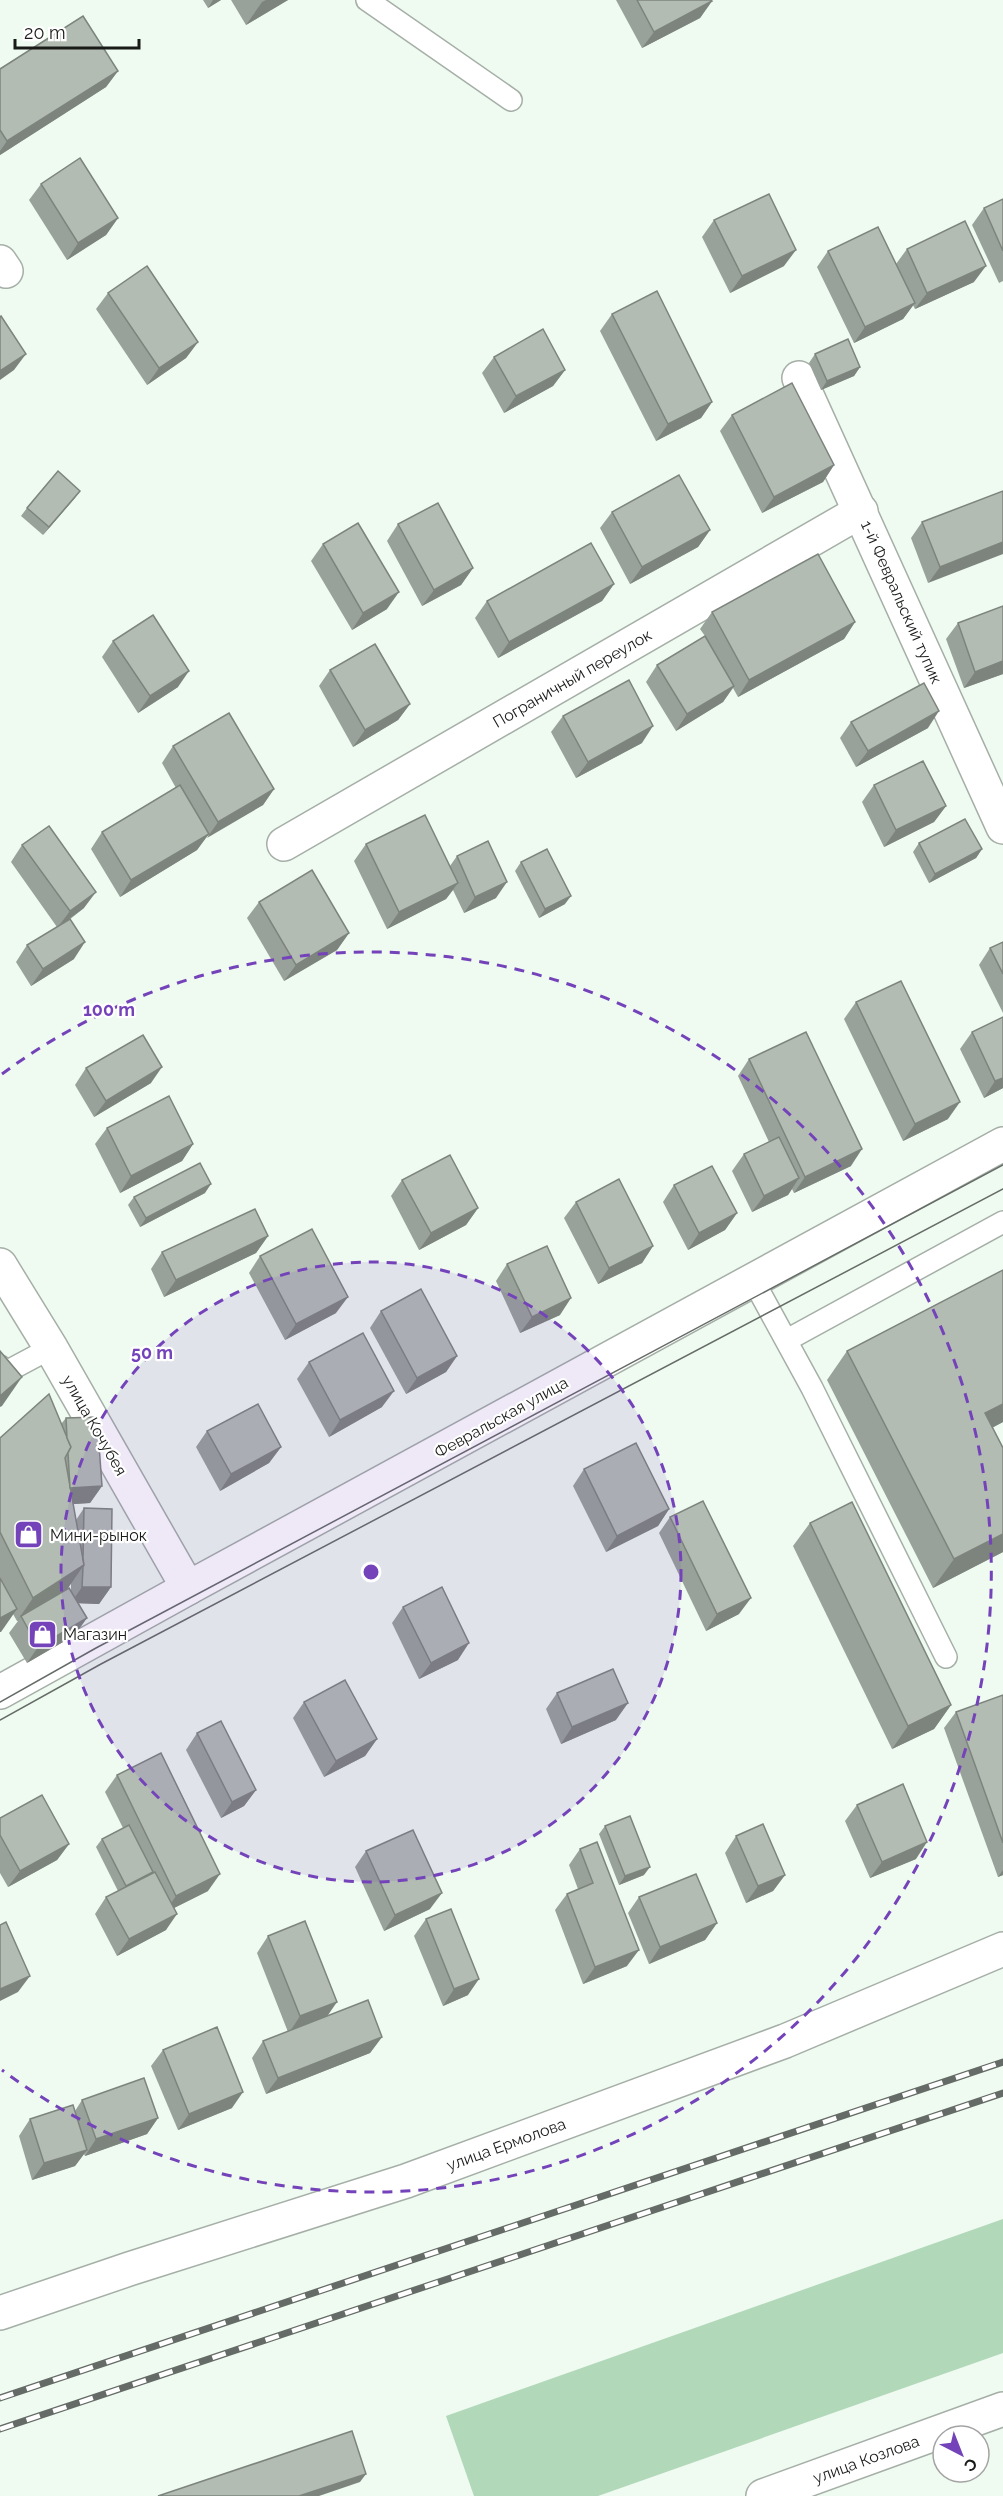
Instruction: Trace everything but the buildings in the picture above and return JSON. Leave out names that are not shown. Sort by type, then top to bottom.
[{"type":"street","name":"1-й Февральский тупик","points":[[799,378],[1003,827]]},
{"type":"street","name":"Пограничный переулок","points":[[284,844],[861,511]]},
{"type":"street","name":"Февральская улица","points":[[0,1692],[1003,1144]]},
{"type":"street","name":"улица Кочубея","points":[[0,1265],[51,1348],[188,1588]]},
{"type":"street","name":"улица Ермолова","points":[[0,2313],[129,2269],[406,2181],[785,2041],[1003,1949]]},
{"type":"street","name":"улица Козлова","points":[[763,2496],[1003,2409]]},
{"type":"lane","points":[[367,0],[511,100]]},
{"type":"lane","points":[[787,1340],[1003,1222]]},
{"type":"lane","points":[[753,1280],[787,1340],[946,1657]]},
{"type":"lane","points":[[0,1366],[6,1372],[51,1348]]},
{"type":"green space","points":[[1003,2219],[1003,2353],[598,2496],[474,2496],[446,2416]]},
{"type":"tram line","points":[[0,1702],[96,1648],[1003,1165]]},
{"type":"tram line","points":[[0,1720],[101,1664],[1003,1189]]},
{"type":"railway","points":[[0,2398],[1003,2062]]},
{"type":"railway","points":[[0,2429],[1003,2093]]},
{"type":"place","name":"Мини-рынок","points":[[29,1535]]},
{"type":"place","name":"Магазин","points":[[42,1634]]}]
